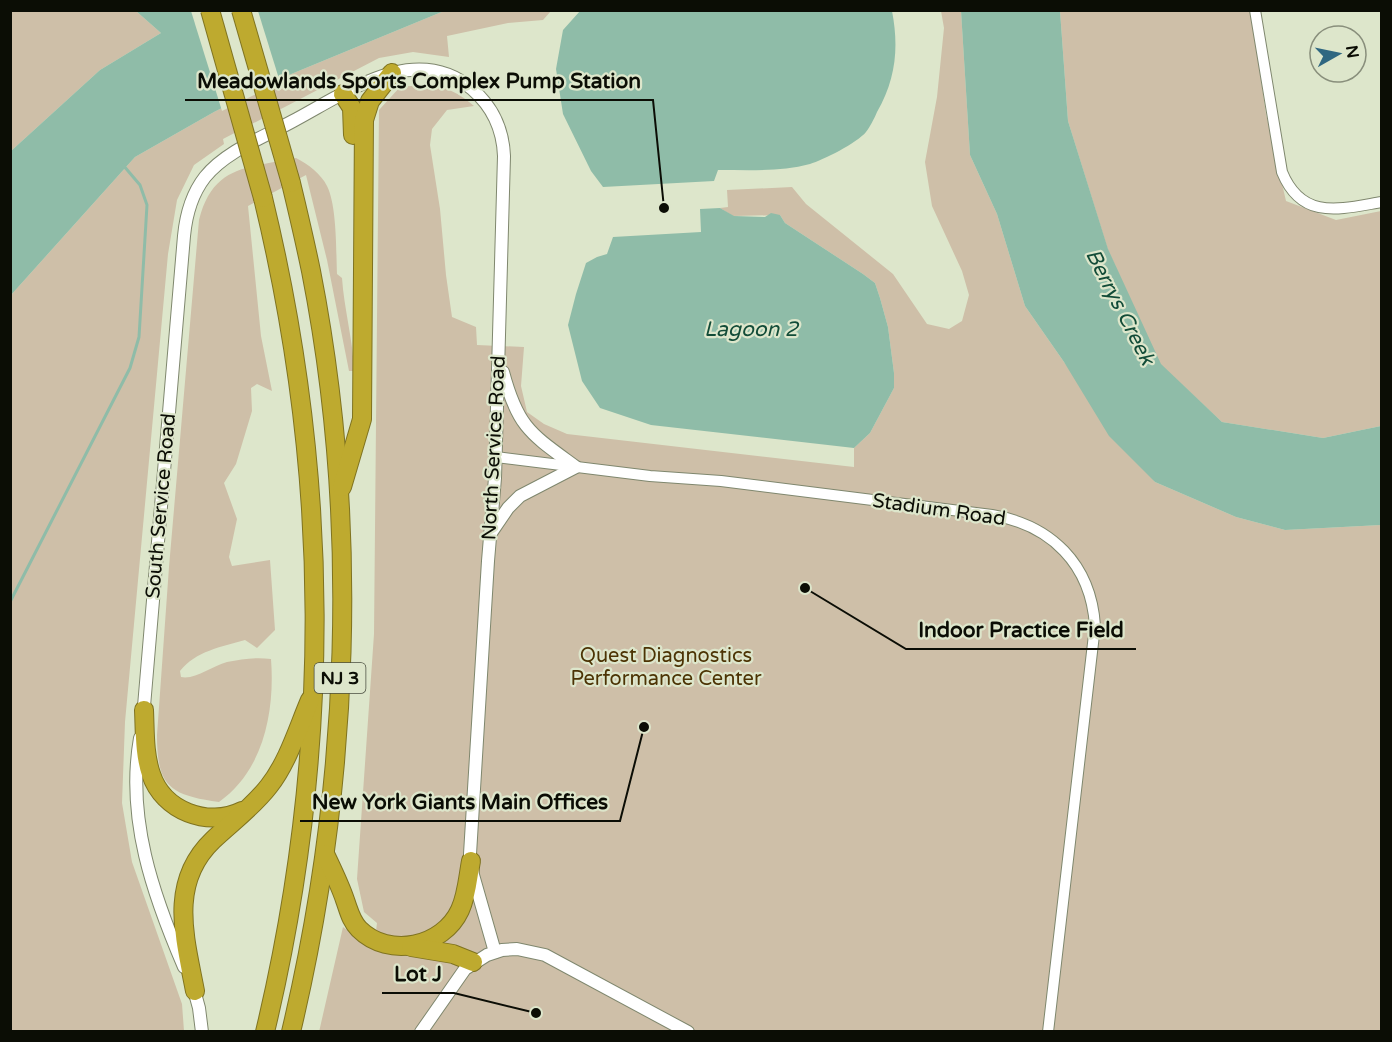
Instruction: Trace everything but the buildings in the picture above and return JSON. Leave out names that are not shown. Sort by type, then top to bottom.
[{"type":"highway","name":"NJ 3","points":[[210,10],[263,198],[288,308],[304,418],[315,554],[315,690],[308,784],[294,893],[266,1032]]},
{"type":"highway","name":"NJ 3","points":[[241,10],[291,183],[311,273],[322,336],[332,419],[338,500],[341,602],[340,694],[335,768],[325,854],[312,932],[291,1032]]},
{"type":"highway","points":[[338,500],[362,419],[364,120],[370,101],[392,73]]},
{"type":"highway","points":[[343,94],[351,104],[353,112],[352,300],[362,373]]},
{"type":"highway","points":[[195,991],[182,924],[185,889],[192,870],[206,849],[262,795],[275,779],[315,690]]},
{"type":"highway","points":[[144,710],[146,751],[150,773],[159,790],[171,803],[187,813],[212,818],[236,814],[251,805]]},
{"type":"highway","points":[[325,854],[349,914],[359,929],[369,937],[381,942],[453,954],[473,962]]},
{"type":"highway","points":[[407,946],[436,936],[453,921],[463,902],[471,861]]},
{"type":"street","points":[[1255,10],[1282,172],[1287,183],[1303,200],[1324,209],[1335,210],[1382,202]]},
{"type":"street","name":"North Service Road","points":[[343,94],[370,80],[409,69],[426,69],[452,76],[468,86],[492,112],[500,129],[504,147],[496,457],[471,861],[495,952]]},
{"type":"street","name":"South Service Road","points":[[202,1032],[195,991],[166,924],[148,867],[139,830],[136,776],[137,750],[144,710],[188,211],[201,183],[221,162],[343,94]]},
{"type":"street","points":[[490,534],[508,508],[520,496],[576,467],[540,441],[526,427],[510,400],[499,359]]},
{"type":"street","name":"Stadium Road","points":[[496,457],[650,476],[721,480],[1002,517],[1036,529],[1065,552],[1085,583],[1091,600],[1095,626],[1048,1032]]},
{"type":"street","points":[[422,1032],[460,974],[473,962],[495,952],[524,949],[545,955],[688,1032]]},
{"type":"green space","points":[[11,11],[136,11],[161,33],[100,70],[11,151]]},
{"type":"green space","points":[[444,11],[551,11],[543,20],[508,23],[447,36],[449,57],[413,52],[379,58],[223,139],[224,144],[194,165],[177,200],[168,254],[125,722],[122,803],[132,862],[182,1004],[184,1031],[11,1032],[11,295],[135,157],[214,112],[284,77]]},
{"type":"green space","name":"Quest Diagnostics Performance Center","points":[[941,11],[961,11],[970,155],[997,214],[1025,306],[1064,362],[1155,482],[1236,517],[1285,530],[1381,525],[1381,1031],[319,1032],[343,927],[365,945],[374,948],[377,923],[364,912],[357,879],[374,634],[379,110],[400,87],[422,86],[440,87],[456,93],[474,106],[447,110],[432,129],[430,145],[452,317],[476,327],[477,345],[524,347],[521,386],[527,412],[544,424],[567,434],[854,467],[854,448],[870,433],[894,388],[888,327],[875,283],[785,223],[780,215],[733,216],[720,208],[728,207],[727,190],[792,187],[806,204],[893,274],[927,324],[949,329],[962,321],[969,295],[962,271],[932,206],[925,162],[937,97],[944,28]]},
{"type":"green space","points":[[1060,11],[1251,11],[1266,114],[1286,201],[1336,220],[1381,211],[1381,426],[1323,438],[1222,422],[1160,364],[1108,250],[1068,121]]},
{"type":"green space","points":[[296,158],[318,173],[327,186],[333,205],[337,274],[342,278],[354,371],[349,371],[327,260],[306,175],[248,206],[261,336],[272,391],[257,384],[251,388],[252,411],[236,464],[224,483],[237,519],[229,557],[232,566],[270,560],[275,630],[257,648],[245,640],[218,648],[201,654],[180,671],[181,677],[186,677],[198,675],[227,662],[271,659],[271,699],[263,738],[247,773],[219,802],[188,796],[169,785],[163,777],[160,766],[157,735],[199,220],[213,188],[223,178],[248,167]]},
{"type":"water","points":[[136,11],[444,11],[284,77],[214,112],[135,157],[11,295],[11,151],[100,70],[161,33]]},
{"type":"water","points":[[580,11],[892,11],[895,50],[892,75],[883,100],[867,130],[840,151],[823,159],[787,168],[718,170],[714,181],[603,187],[591,171],[563,114],[556,69],[563,30]]},
{"type":"water","name":"Berrys Creek","points":[[961,11],[1060,11],[1068,121],[1108,249],[1161,364],[1222,422],[1323,438],[1381,426],[1381,525],[1285,530],[1236,517],[1155,482],[1109,436],[1064,362],[1025,306],[997,214],[970,155]]},
{"type":"water","name":"Lagoon 2","points":[[720,208],[734,216],[765,217],[771,213],[780,215],[785,223],[875,283],[888,327],[894,388],[870,433],[854,448],[651,425],[600,408],[582,381],[568,325],[586,263],[607,254],[613,237],[701,232],[700,209]]},
{"type":"pier","points":[[191,11],[258,11],[280,82],[222,111]]},
{"type":"waterway","points":[[10,602],[130,368],[139,337],[147,205],[140,185],[123,165]]},
{"type":"place","name":"Meadowlands Sports Complex Pump Station","points":[[664,208]]},
{"type":"place","name":"Indoor Practice Field","points":[[805,588]]},
{"type":"place","name":"New York Giants Main Offices","points":[[644,727]]},
{"type":"place","name":"Lot J","points":[[536,1013]]}]
